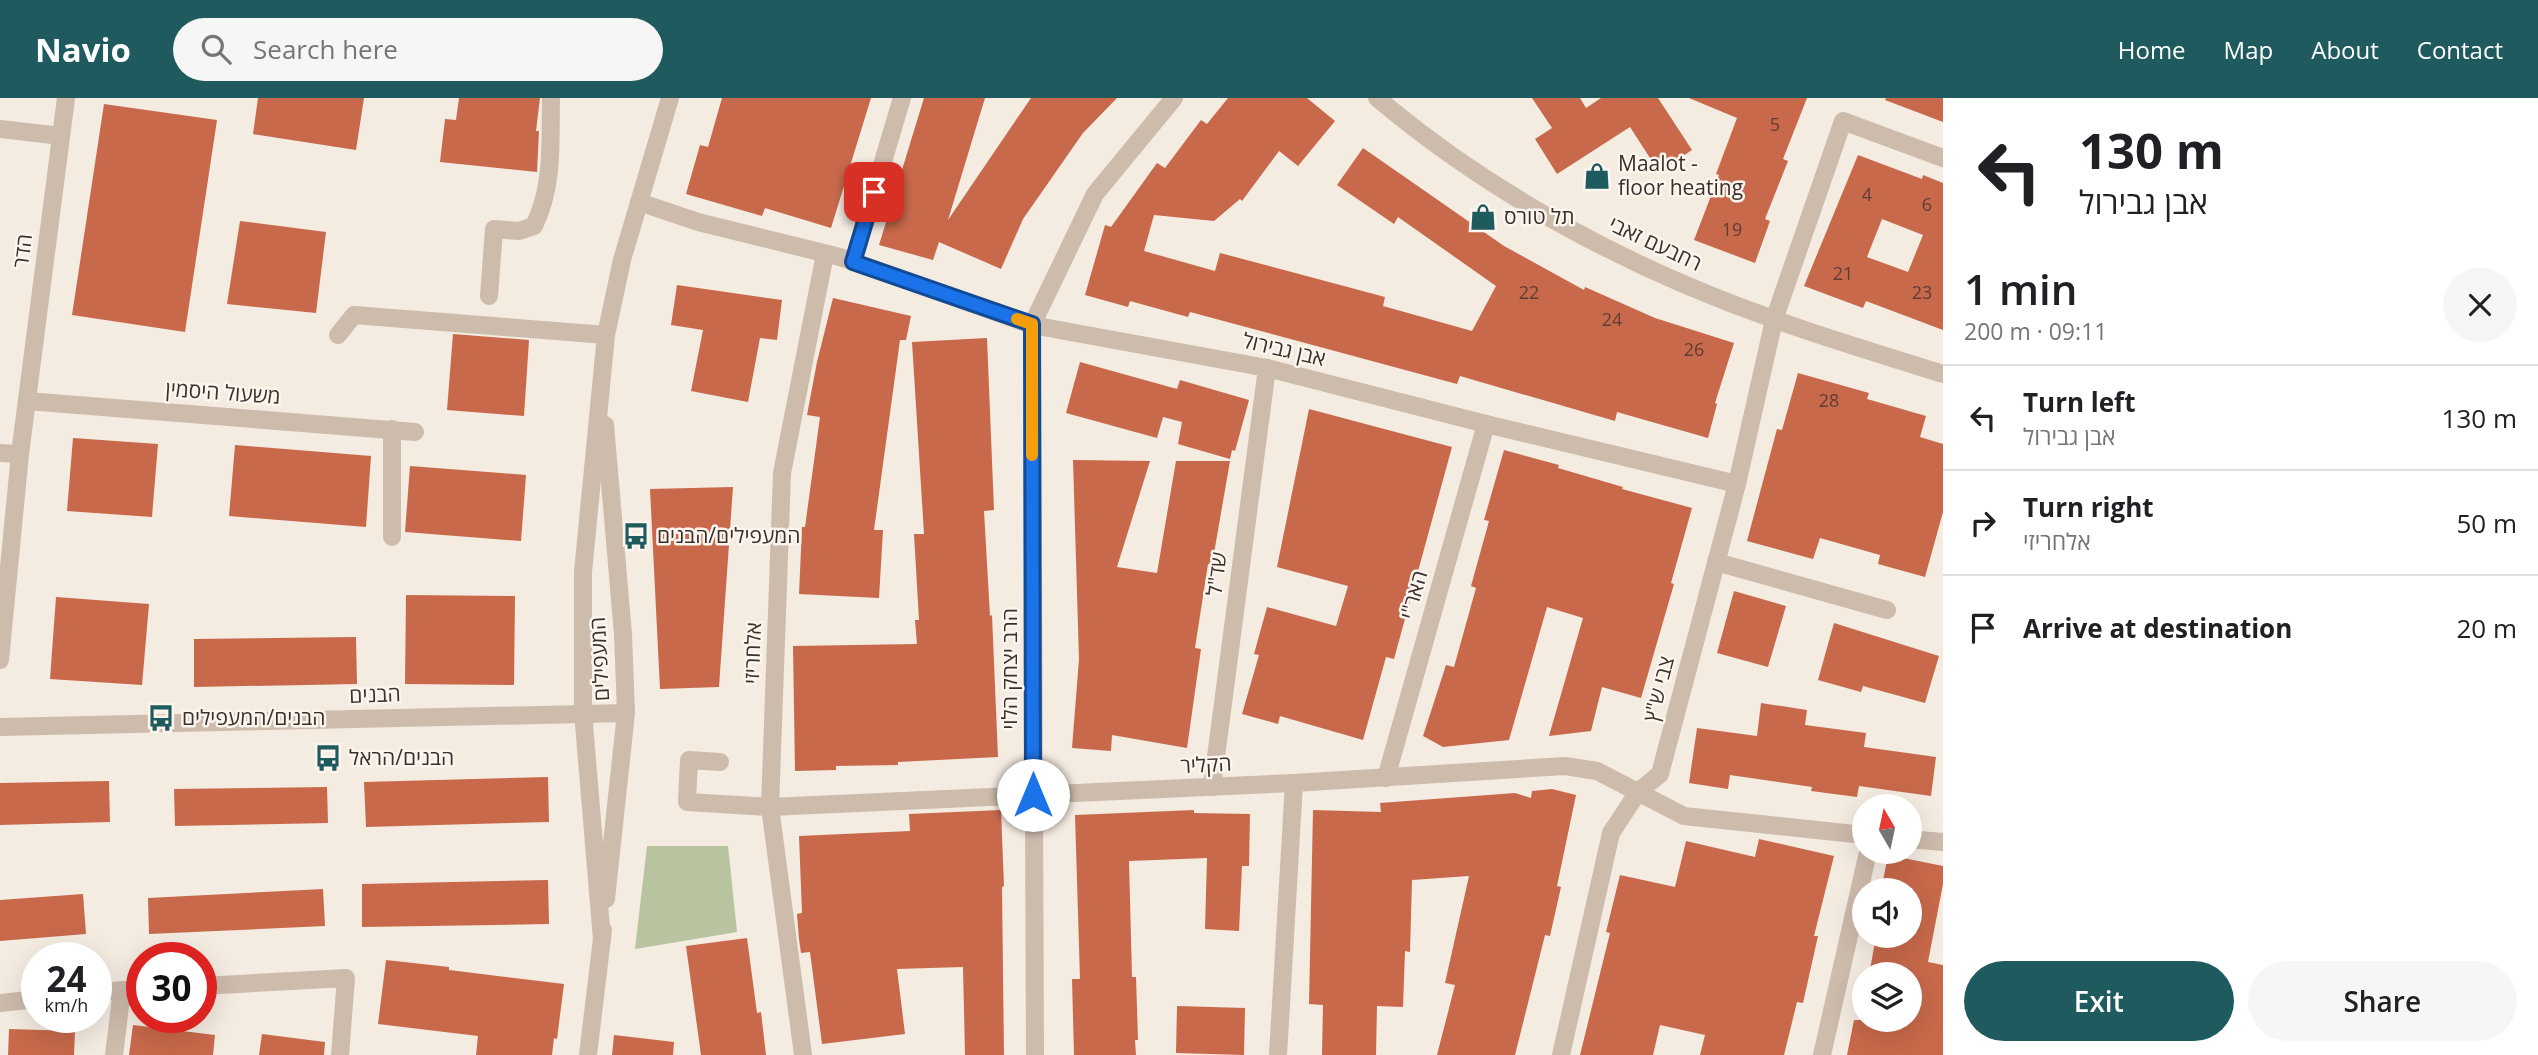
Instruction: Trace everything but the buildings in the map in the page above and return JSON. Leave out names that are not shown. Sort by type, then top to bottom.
[{"type":"street","name":"הדר","points":[[0,660],[20,454],[66,98]]},
{"type":"street","points":[[489,296],[494,229],[519,231],[534,226],[540,213],[549,176],[551,98]]},
{"type":"street","name":"המעפילים","points":[[601,940],[583,712],[583,572],[606,335],[622,260],[670,98]]},
{"type":"street","points":[[853,262],[902,98]]},
{"type":"street","points":[[1032,324],[1095,194],[1174,98]]},
{"type":"street","name":"רחבעם זאבי","points":[[1377,98],[1461,161],[1540,213],[1650,269],[1774,320],[1943,374]]},
{"type":"street","name":"צבי ש\"ץ","points":[[1561,1055],[1611,833],[1638,792],[1660,774],[1737,484],[1774,320],[1843,121],[1943,158]]},
{"type":"street","points":[[0,129],[61,136]]},
{"type":"street","name":"אבן גבירול","points":[[639,202],[698,222],[853,262],[1032,324],[1267,368],[1737,484]]},
{"type":"street","name":"אלחריזי","points":[[803,1055],[770,807],[782,474],[825,254]]},
{"type":"street","points":[[338,335],[354,315],[606,335]]},
{"type":"street","name":"הרב יצחק הלוי","points":[[1032,324],[1035,1055]]},
{"type":"street","name":"שד\"ל","points":[[1212,787],[1267,368]]},
{"type":"street","name":"המעפילים","points":[[588,1055],[626,713],[623,634],[601,376]]},
{"type":"street","name":"משעול היסמין","points":[[27,401],[415,432]]},
{"type":"street","name":"האר\"י","points":[[1386,778],[1486,424]]},
{"type":"street","points":[[391,537],[392,429]]},
{"type":"street","points":[[0,453],[20,454]]},
{"type":"street","points":[[1716,562],[1887,610]]},
{"type":"street","name":"הבנים","points":[[0,727],[626,713]]},
{"type":"street","name":"הקליר","points":[[720,762],[689,760],[687,802],[770,807],[1294,783],[1565,766],[1597,771],[1684,816],[1852,834]]},
{"type":"street","points":[[1278,1055],[1294,783]]},
{"type":"street","points":[[1922,840],[1943,842]]},
{"type":"street","points":[[1822,1055],[1865,864]]},
{"type":"street","points":[[217,985],[346,978],[340,1055]]},
{"type":"street","points":[[114,1055],[122,990]]},
{"type":"street","points":[[112,991],[126,990]]},
{"type":"street","points":[[0,1003],[21,1001]]},
{"type":"green space","points":[[647,846],[728,846],[737,932],[635,949]]},
{"type":"slow traffic","points":[[1017,319],[1032,324],[1032,455]]},
{"type":"place","name":"Maalot - floor heating","points":[[1597,176]]},
{"type":"place","name":"תל טורס","points":[[1483,217]]},
{"type":"place","name":"המעפילים/הבנים","points":[[636,536]]},
{"type":"place","name":"הבנים/המעפילים","points":[[161,718]]},
{"type":"place","name":"הבנים/הראל","points":[[328,758]]},
{"type":"route","points":[[874,192],[853,262],[1032,324],[1033,795]]}]
